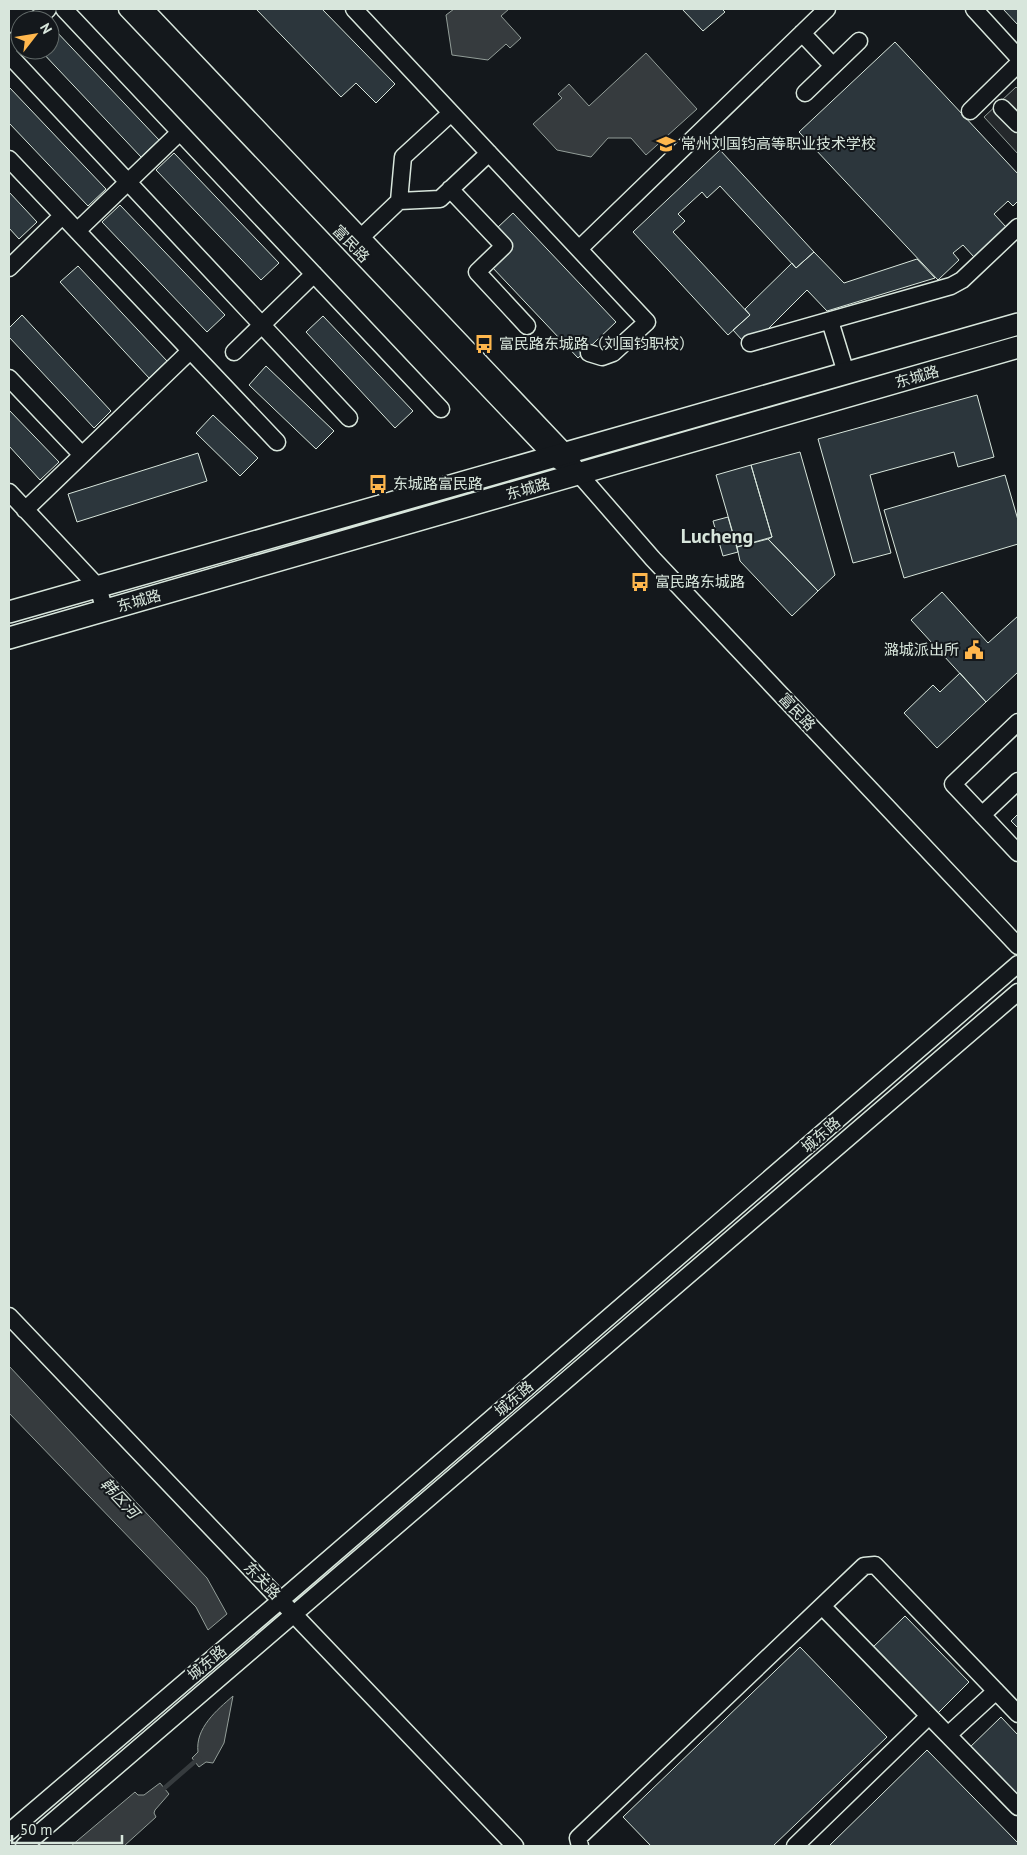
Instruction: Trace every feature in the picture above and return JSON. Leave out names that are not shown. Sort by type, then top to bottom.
[{"type":"main road","name":"东城路","points":[[9,612],[1018,324]]},
{"type":"main road","name":"东城路","points":[[9,638],[1018,348]]},
{"type":"street","points":[[64,9],[440,409]]},
{"type":"street","name":"富民路","points":[[127,9],[357,242],[579,474],[659,566],[1018,946]]},
{"type":"street","name":"富民路","points":[[145,9],[357,242]]},
{"type":"street","points":[[579,249],[827,9]]},
{"type":"street","points":[[974,9],[1018,57]]},
{"type":"street","points":[[364,12],[451,112],[647,322],[613,353],[602,357],[589,353]]},
{"type":"street","points":[[802,33],[833,66]]},
{"type":"street","points":[[805,93],[859,41]]},
{"type":"street","points":[[9,55],[349,418]]},
{"type":"street","points":[[970,111],[1018,64]]},
{"type":"street","points":[[1002,108],[1018,124]]},
{"type":"street","points":[[357,242],[398,201],[403,158],[451,112]]},
{"type":"street","points":[[77,231],[180,132]]},
{"type":"street","points":[[398,201],[440,199],[489,153]]},
{"type":"street","points":[[9,159],[276,442]]},
{"type":"street","points":[[450,189],[504,246],[477,272],[527,326]]},
{"type":"street","points":[[9,268],[62,216]]},
{"type":"street","points":[[750,343],[951,286],[962,280],[1018,227]]},
{"type":"street","points":[[234,352],[314,274]]},
{"type":"street","points":[[830,321],[846,373]]},
{"type":"street","points":[[25,510],[190,351]]},
{"type":"street","points":[[9,378],[82,455]]},
{"type":"street","points":[[9,492],[98,587],[106,610]]},
{"type":"street","points":[[1018,722],[953,784],[1018,853]]},
{"type":"street","points":[[982,815],[1018,781]]},
{"type":"street","name":"城东路","points":[[9,1832],[281,1600],[1018,964]]},
{"type":"street","name":"城东路","points":[[24,1846],[1018,992]]},
{"type":"street","name":"东关路","points":[[9,1316],[514,1846]]},
{"type":"street","points":[[580,1846],[578,1838],[864,1566],[875,1565],[1018,1714]]},
{"type":"street","points":[[822,1606],[1018,1807]]},
{"type":"street","points":[[948,1735],[996,1690]]},
{"type":"street","points":[[795,1846],[929,1716]]},
{"type":"shaded area","points":[[1016,87],[1018,89],[1018,154],[984,117]]},
{"type":"water","points":[[454,9],[509,9],[501,16],[521,38],[510,48],[506,44],[488,60],[452,55],[446,15]]},
{"type":"water","points":[[646,53],[697,109],[646,155],[631,138],[608,138],[591,157],[557,150],[533,124],[562,98],[558,94],[569,84],[589,106]]},
{"type":"water","points":[[9,1366],[207,1578],[227,1614],[208,1630],[196,1607],[9,1413]]},
{"type":"water","points":[[233,1696],[224,1743],[213,1763],[206,1762],[199,1767],[192,1758],[198,1752],[200,1735],[208,1720]]},
{"type":"water","points":[[160,1783],[169,1794],[155,1810],[156,1817],[124,1846],[71,1846],[135,1792],[138,1795],[144,1795]]},
{"type":"building","points":[[256,9],[322,9],[395,84],[376,103],[356,83],[341,97]]},
{"type":"building","points":[[682,9],[722,9],[725,12],[703,31]]},
{"type":"building","points":[[1003,9],[1018,9],[1018,25]]},
{"type":"building","points":[[60,35],[159,140],[141,157],[49,60],[60,60]]},
{"type":"building","points":[[895,42],[1018,174],[1018,201],[1013,206],[1008,201],[994,214],[1006,227],[974,257],[963,245],[953,253],[959,260],[938,280],[799,132]]},
{"type":"building","points":[[9,87],[106,189],[88,206],[9,123]]},
{"type":"building","points":[[720,150],[814,252],[796,268],[720,186],[707,198],[702,192],[678,214],[685,221],[673,232],[750,315],[728,335],[633,232]]},
{"type":"building","points":[[174,153],[279,263],[261,280],[156,170]]},
{"type":"building","points":[[9,192],[37,222],[19,239],[9,228]]},
{"type":"building","points":[[120,205],[225,315],[207,332],[102,222]]},
{"type":"building","points":[[513,213],[616,322],[578,358],[491,266],[513,245],[497,228]]},
{"type":"building","points":[[814,252],[844,283],[917,259],[935,278],[827,311],[807,290],[763,334],[742,340],[733,330],[750,315],[745,309],[792,263],[796,268]]},
{"type":"building","points":[[78,266],[167,361],[149,378],[60,282]]},
{"type":"building","points":[[22,315],[111,411],[94,428],[9,337],[9,328]]},
{"type":"building","points":[[323,316],[413,411],[395,428],[306,332]]},
{"type":"building","points":[[266,366],[334,431],[316,449],[249,385]]},
{"type":"building","points":[[977,395],[994,457],[958,467],[954,452],[870,475],[891,553],[853,563],[818,439]]},
{"type":"building","points":[[9,410],[59,462],[40,480],[9,446]]},
{"type":"building","points":[[213,415],[258,458],[240,476],[196,433]]},
{"type":"building","points":[[800,452],[835,575],[818,591],[768,539],[772,537],[751,465]]},
{"type":"building","points":[[198,453],[207,481],[77,522],[68,494]]},
{"type":"building","points":[[751,465],[772,537],[737,547],[716,475]]},
{"type":"building","points":[[1005,475],[1018,520],[1018,544],[904,578],[884,510]]},
{"type":"building","points":[[728,517],[738,552],[723,556],[713,521]]},
{"type":"building","points":[[768,539],[818,591],[792,616],[740,561],[737,547]]},
{"type":"building","points":[[942,592],[988,643],[1018,616],[1018,672],[986,702],[911,620]]},
{"type":"building","points":[[960,673],[986,702],[937,748],[904,713],[933,685],[940,692]]},
{"type":"building","points":[[1018,814],[1018,828],[1011,821]]},
{"type":"building","points":[[905,1616],[969,1682],[935,1716],[870,1650]]},
{"type":"building","points":[[800,1647],[887,1737],[773,1846],[651,1846],[623,1817]]},
{"type":"building","points":[[1001,1717],[1018,1735],[1018,1804],[966,1751]]},
{"type":"building","points":[[927,1750],[1018,1843],[1018,1846],[829,1846]]},
{"type":"waterway","name":"韩区河","points":[[161,1791],[199,1758]]},
{"type":"place","name":"常州刘国钧高等职业技术学校","points":[[666,144]]},
{"type":"place","name":"富民路东城路（刘国钧职校）","points":[[484,344]]},
{"type":"place","name":"东城路富民路","points":[[378,484]]},
{"type":"place","name":"富民路东城路","points":[[640,582]]},
{"type":"place","name":"潞城派出所","points":[[974,650]]},
{"type":"district","name":"Lucheng","points":[[717,536]]}]
